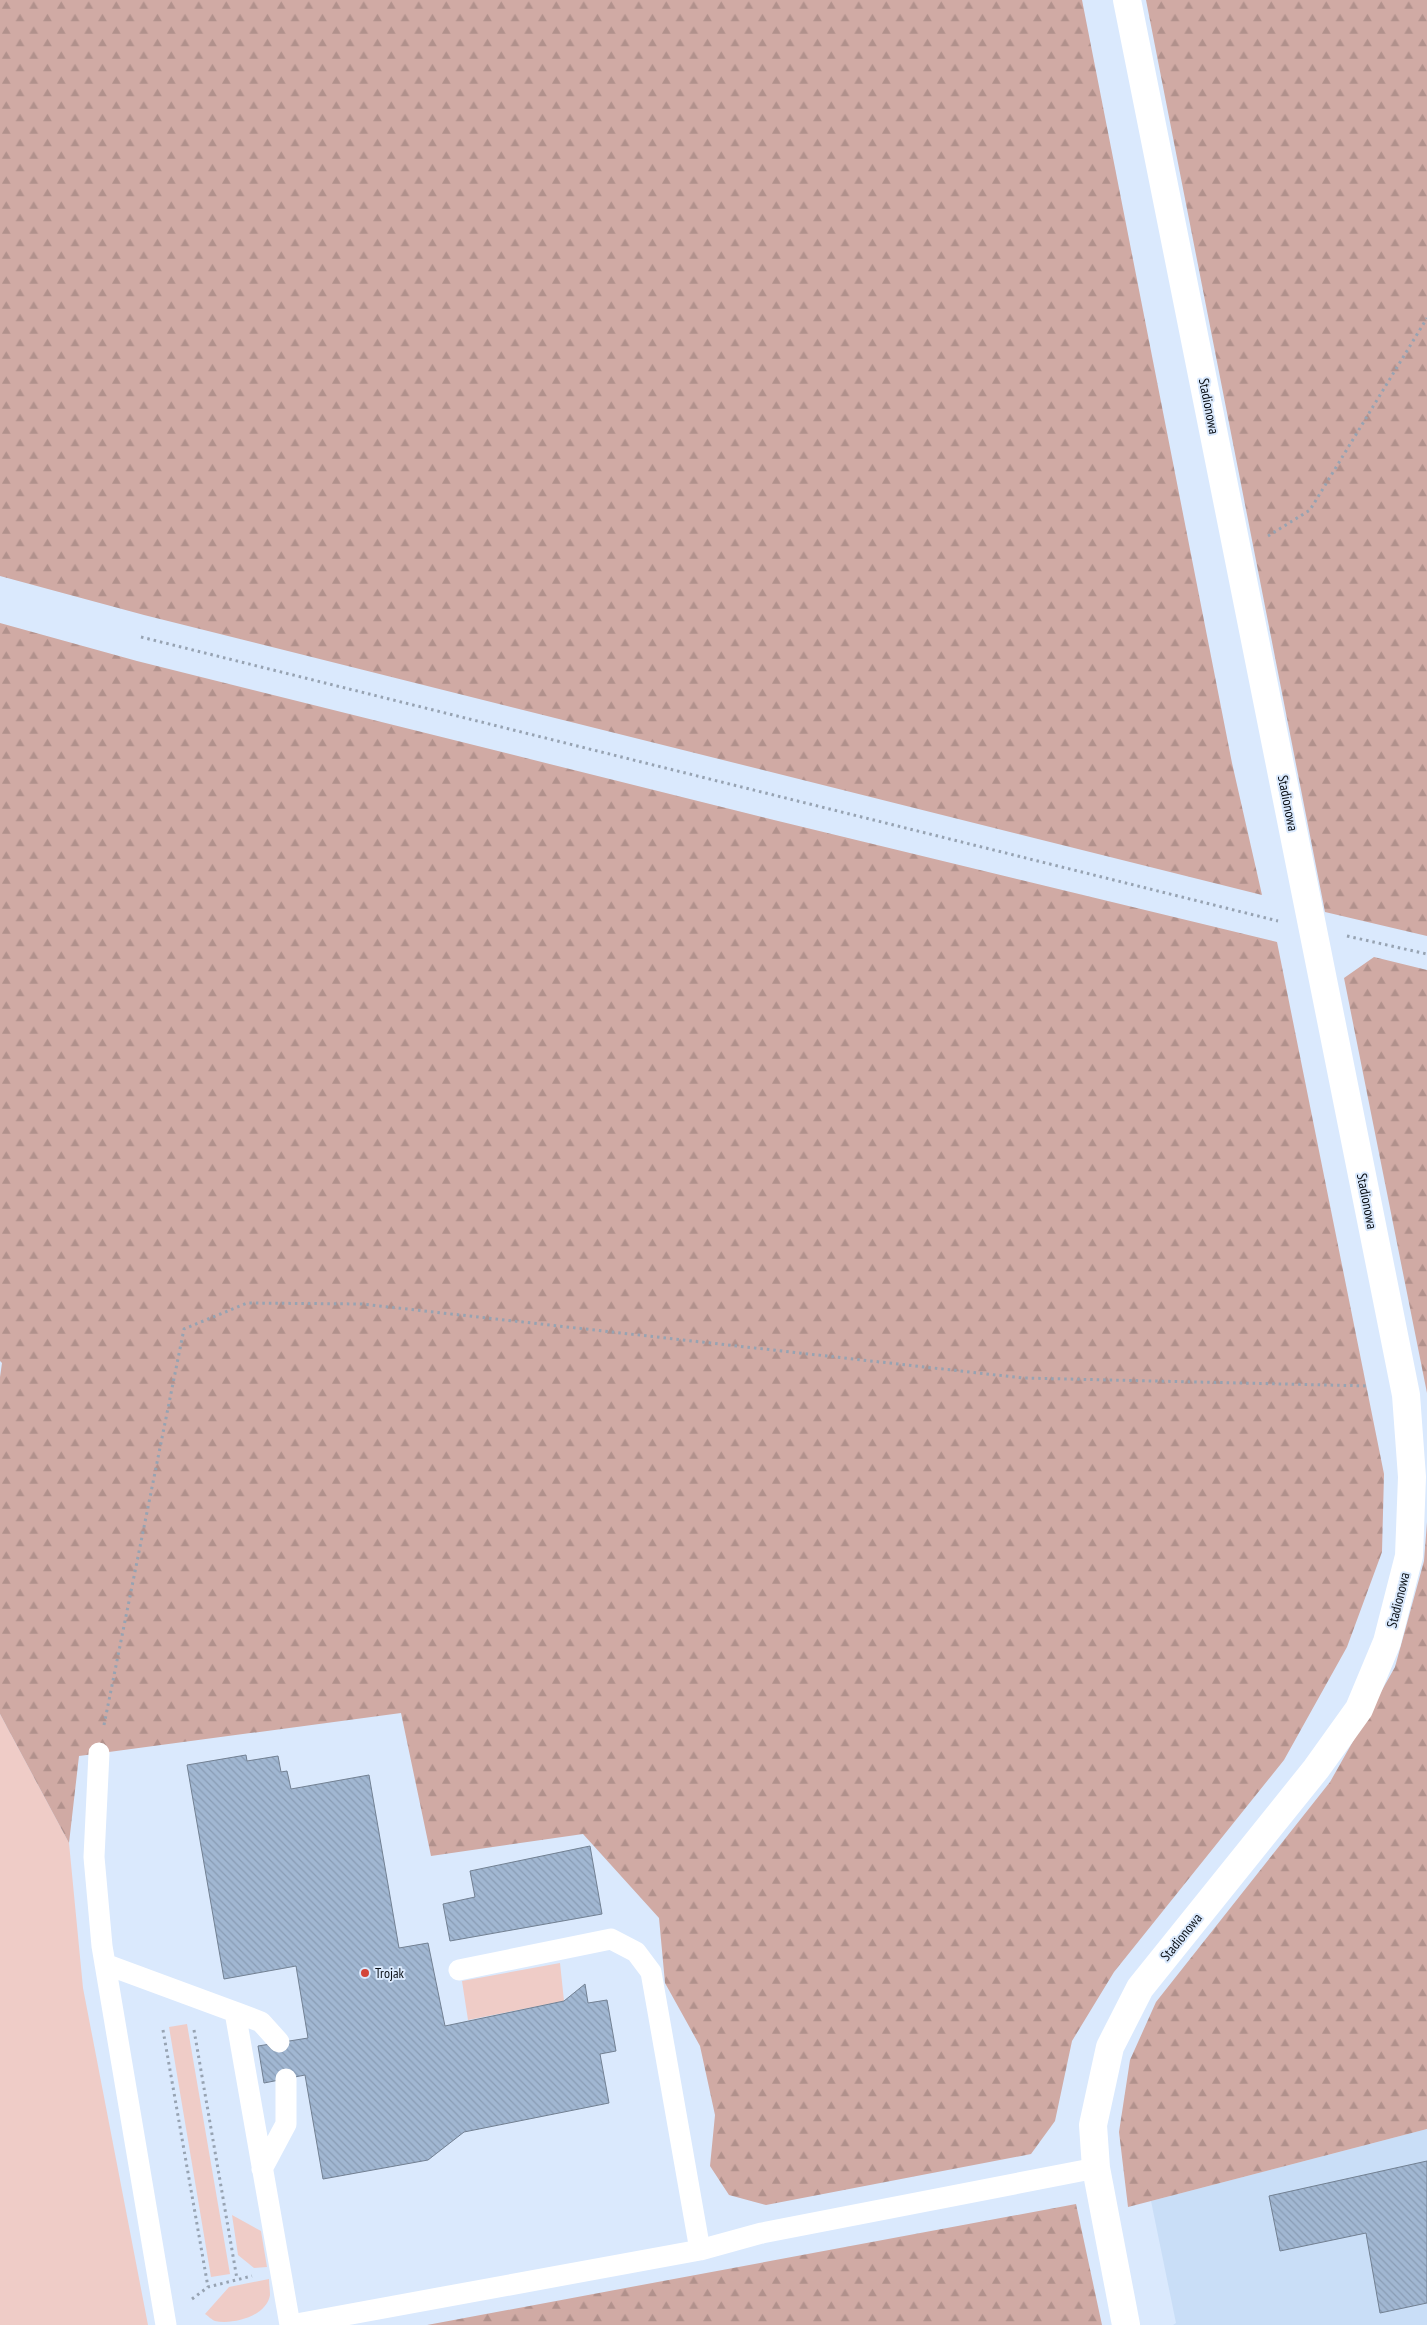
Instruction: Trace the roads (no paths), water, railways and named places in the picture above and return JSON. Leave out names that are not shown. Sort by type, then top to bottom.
[{"type":"street","name":"Stadionowa","points":[[1126,2325],[1096,2168],[1093,2125],[1110,2046],[1140,1988],[1316,1769],[1359,1709],[1387,1642],[1409,1556],[1412,1477],[1406,1396],[1127,0]]},
{"type":"lane","points":[[99,1753],[94,1857],[105,1964],[166,2325]]},
{"type":"lane","points":[[459,1970],[610,1939],[636,1952],[651,1972],[700,2250]]},
{"type":"lane","points":[[105,1964],[261,2022],[279,2042]]},
{"type":"lane","points":[[235,2012],[290,2325],[700,2250],[762,2233],[1096,2168]]},
{"type":"lane","points":[[262,2169],[286,2124],[286,2079]]},
{"type":"place","name":"Trojak","points":[[365,1973]]}]
